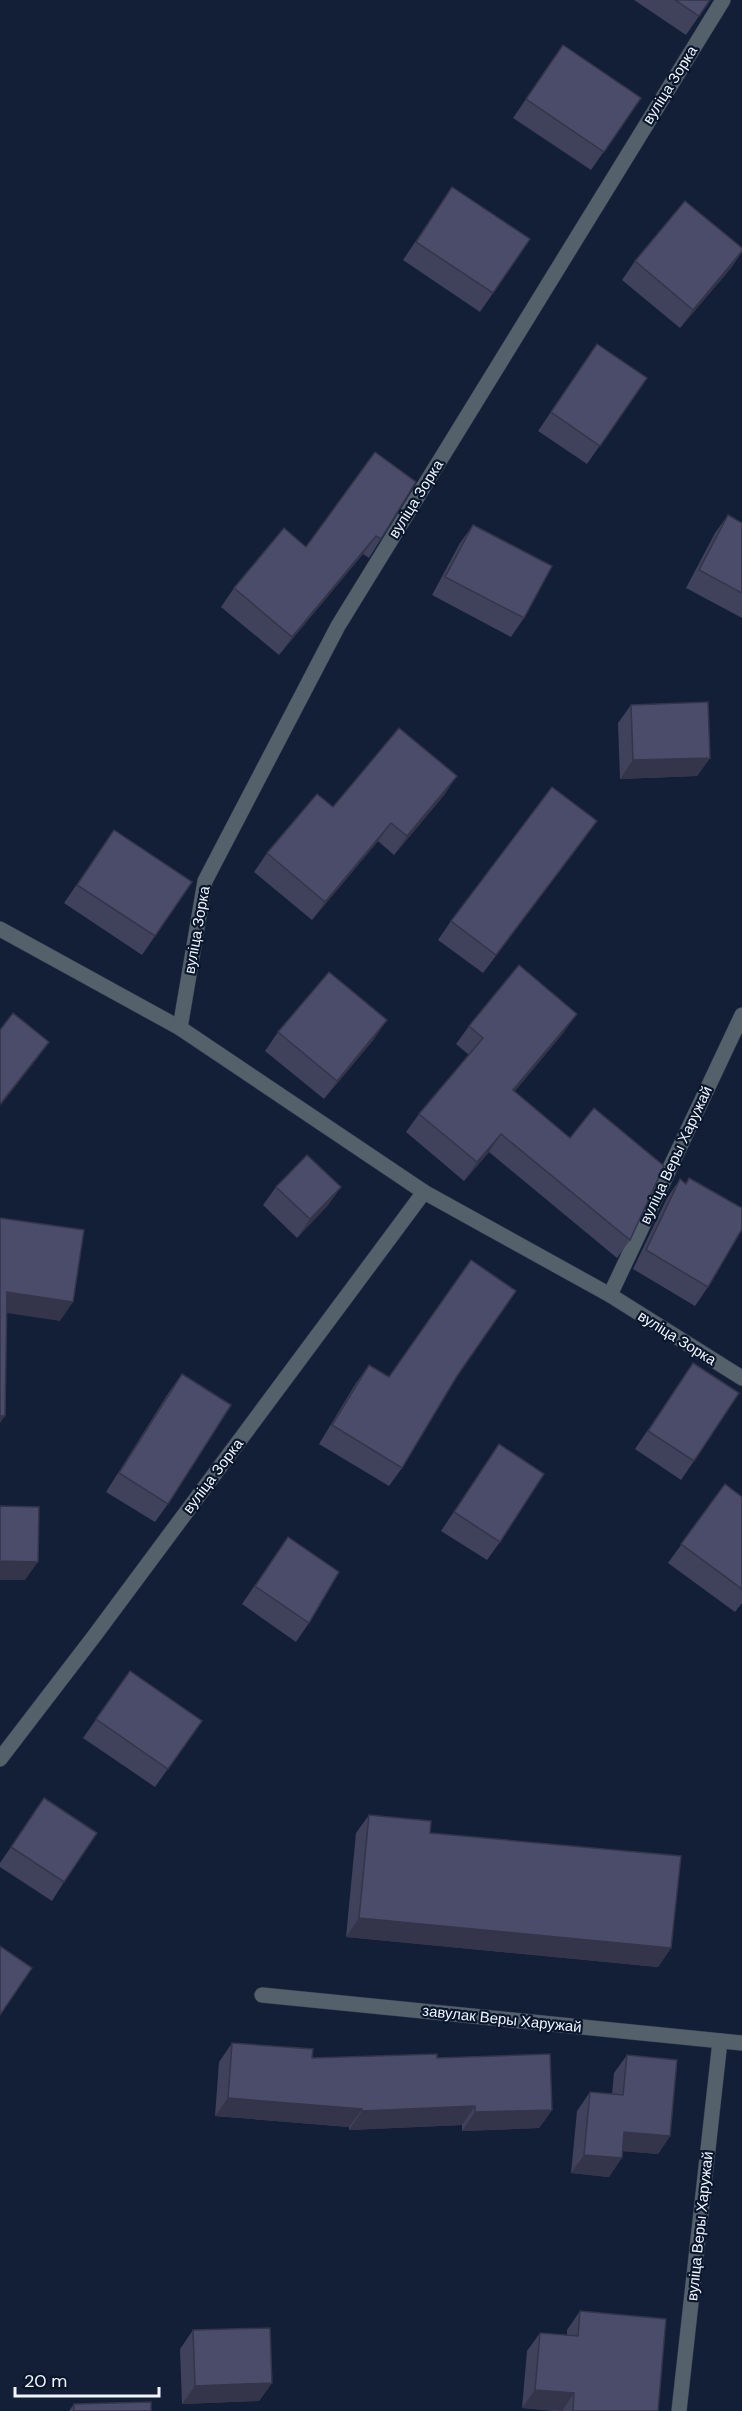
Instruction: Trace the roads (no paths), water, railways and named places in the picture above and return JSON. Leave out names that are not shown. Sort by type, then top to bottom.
[{"type":"street","name":"вуліца Зорка","points":[[180,1028],[205,881],[338,626],[723,0]]},
{"type":"street","name":"вуліца Зорка","points":[[0,930],[180,1028],[424,1192],[610,1295],[742,1378]]},
{"type":"street","name":"вуліца Веры Харужай","points":[[610,1295],[742,1015]]},
{"type":"street","name":"вуліца Зорка","points":[[0,1758],[95,1635],[424,1192]]},
{"type":"street","name":"завулак Веры Харужай","points":[[262,1995],[742,2043]]},
{"type":"street","name":"вуліца Веры Харужай","points":[[679,2411],[720,2041]]}]
